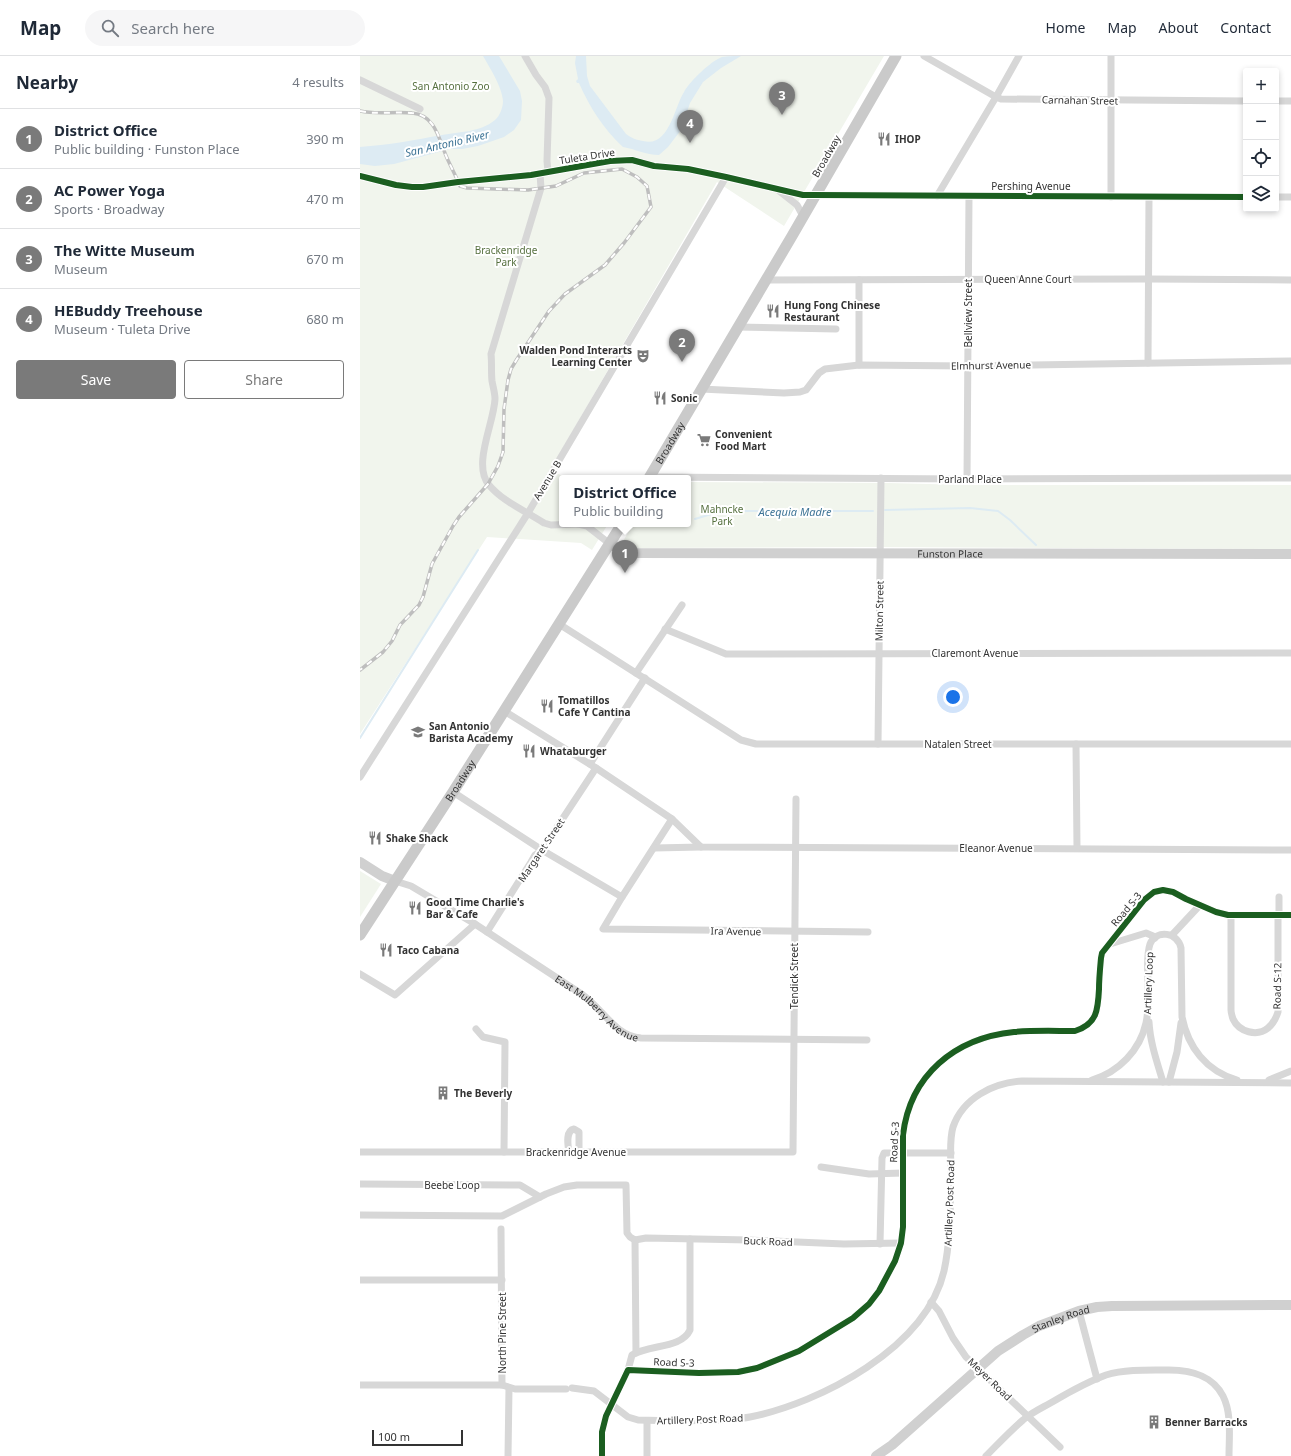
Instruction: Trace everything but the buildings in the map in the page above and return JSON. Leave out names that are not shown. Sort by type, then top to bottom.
[{"type":"main road","name":"Broadway","points":[[652,475],[896,56]]},
{"type":"main road","name":"Broadway","points":[[360,935],[453,792],[620,527]]},
{"type":"street","points":[[525,56],[545,87],[549,98],[548,172]]},
{"type":"street","name":"Carnahan Street","points":[[924,56],[1001,99],[1243,101]]},
{"type":"street","points":[[937,196],[1019,56]]},
{"type":"street","points":[[1111,56],[1111,197]]},
{"type":"street","points":[[360,80],[420,109]]},
{"type":"street","points":[[1279,101],[1291,101]]},
{"type":"street","name":"Tuleta Drive","points":[[360,176],[396,185],[412,187],[540,174],[610,160],[632,160],[654,166],[726,177],[804,195],[815,195]]},
{"type":"street","points":[[540,174],[541,188],[491,354],[492,380],[495,398],[493,417],[482,460],[483,472],[488,484],[506,500],[544,523],[559,525]]},
{"type":"street","name":"Avenue B","points":[[360,777],[528,513],[726,177]]},
{"type":"street","name":"Tuleta Drive","points":[[776,188],[797,205],[803,216]]},
{"type":"street","name":"Pershing Avenue","points":[[815,195],[1243,197]]},
{"type":"street","name":"Bellview Street","points":[[967,479],[969,196]]},
{"type":"street","points":[[1148,363],[1149,196]]},
{"type":"street","points":[[1279,197],[1291,197]]},
{"type":"street","name":"Queen Anne Court","points":[[766,280],[1291,280]]},
{"type":"street","points":[[859,280],[859,365]]},
{"type":"street","points":[[737,327],[836,329]]},
{"type":"street","name":"Elmhurst Avenue","points":[[701,390],[784,393],[800,392],[806,390],[819,373],[825,369],[859,365],[968,366],[1291,361]]},
{"type":"street","name":"Parland Place","points":[[691,478],[1291,478]]},
{"type":"street","name":"Milton Street","points":[[878,744],[881,478]]},
{"type":"street","points":[[588,527],[610,544]]},
{"type":"street","name":"Funston Place","points":[[610,544],[623,551],[634,553],[1291,554]]},
{"type":"street","points":[[559,624],[636,672],[682,605]]},
{"type":"street","name":"Claremont Avenue","points":[[665,629],[726,654],[1291,653]]},
{"type":"street","name":"Natalen Street","points":[[636,672],[741,740],[756,744],[1291,744]]},
{"type":"street","name":"Margaret Street","points":[[487,932],[535,855],[542,850],[645,678]]},
{"type":"street","points":[[504,711],[593,766],[672,819],[701,847]]},
{"type":"street","points":[[1076,744],[1077,848]]},
{"type":"street","points":[[453,792],[542,850],[622,897],[672,819]]},
{"type":"street","name":"Tendick Street","points":[[793,1152],[796,799]]},
{"type":"street","name":"Eleanor Avenue","points":[[654,848],[1077,848],[1291,850]]},
{"type":"street","name":"East Mulberry Avenue","points":[[360,862],[382,876],[411,886],[475,924],[590,999],[609,1021],[627,1035],[641,1038],[867,1040]]},
{"type":"street","name":"Road S-3","points":[[628,1370],[699,1373],[738,1372],[758,1368],[789,1356],[853,1318],[869,1304],[880,1291],[895,1261],[901,1244],[903,1227],[903,1135],[905,1120],[918,1088],[930,1072],[951,1054],[963,1047],[989,1037],[1014,1032],[1075,1031],[1083,1028],[1092,1021],[1098,1007],[1100,958],[1102,953],[1144,900],[1154,892],[1163,890],[1173,892],[1216,912],[1231,915],[1291,915]]},
{"type":"street","name":"Ira Avenue","points":[[622,897],[603,929],[868,932]]},
{"type":"street","points":[[1279,915],[1280,897]]},
{"type":"street","points":[[1166,1082],[1177,1052],[1182,1017],[1182,948],[1178,940],[1172,936],[1200,905]]},
{"type":"street","name":"Road S-12","points":[[1231,915],[1231,1010],[1233,1019],[1241,1029],[1250,1032],[1259,1032],[1268,1028],[1275,1020],[1278,1012],[1279,915]]},
{"type":"street","points":[[360,974],[395,995],[475,924]]},
{"type":"street","points":[[1110,944],[1146,934],[1155,938]]},
{"type":"street","name":"Artillery Loop","points":[[1085,1082],[1096,1079],[1110,1072],[1133,1052],[1144,1030],[1148,1011],[1148,952],[1151,942],[1155,938],[1165,934],[1172,936]]},
{"type":"street","points":[[1148,1011],[1149,1033],[1166,1082]]},
{"type":"street","points":[[1182,1017],[1184,1028],[1198,1055],[1208,1065],[1228,1077],[1246,1082]]},
{"type":"street","points":[[476,1029],[483,1037],[505,1042],[504,1152]]},
{"type":"street","name":"Artillery Post Road","points":[[1259,1082],[1274,1079],[1291,1071]]},
{"type":"street","name":"Artillery Post Road","points":[[509,1388],[569,1388],[594,1391],[628,1417],[647,1421],[739,1419],[776,1411],[801,1402],[830,1388],[870,1365],[884,1355],[918,1321],[931,1302],[943,1273],[950,1237],[952,1132],[958,1116],[971,1101],[986,1091],[1014,1082],[1291,1083]]},
{"type":"street","points":[[569,1153],[568,1133],[570,1130],[574,1129],[579,1132],[579,1153]]},
{"type":"street","name":"Brackenridge Avenue","points":[[360,1152],[793,1152]]},
{"type":"street","points":[[880,1244],[882,1158],[884,1153],[951,1153]]},
{"type":"street","points":[[821,1167],[869,1174],[903,1173]]},
{"type":"street","name":"Beebe Loop","points":[[360,1184],[520,1185],[540,1197]]},
{"type":"street","points":[[360,1215],[502,1216],[564,1187],[577,1184],[626,1185],[627,1233],[635,1240],[636,1353]]},
{"type":"street","name":"North Pine Street","points":[[501,1228],[502,1385],[509,1388],[508,1456]]},
{"type":"street","name":"Buck Road","points":[[635,1240],[646,1238],[756,1240],[844,1244],[901,1244]]},
{"type":"street","points":[[602,1456],[603,1425],[628,1370],[632,1355],[644,1350],[679,1342],[687,1337],[690,1330],[690,1239]]},
{"type":"street","points":[[360,1280],[502,1280]]},
{"type":"street","name":"Meyer Road","points":[[931,1302],[939,1311],[962,1352],[1060,1447]]},
{"type":"street","name":"Stanley Road","points":[[876,1456],[892,1446],[998,1351],[1039,1326],[1079,1311],[1097,1307],[1120,1306],[1291,1305]]},
{"type":"street","points":[[1079,1311],[1097,1379]]},
{"type":"street","points":[[986,1456],[1028,1416],[1077,1388],[1097,1379],[1118,1373],[1153,1370],[1180,1370],[1201,1375],[1210,1380],[1223,1396],[1227,1408],[1229,1456]]},
{"type":"street","points":[[360,1385],[502,1385]]},
{"type":"street","name":"Artillery Post Road","points":[[647,1421],[647,1456]]},
{"type":"green space","name":"Brackenridge Park","points":[[360,56],[884,56],[784,226],[717,182],[550,470],[561,475],[559,475],[559,527],[606,527],[592,550],[581,543],[487,537],[360,734]]},
{"type":"green space","name":"Mahncke Park","points":[[691,482],[967,485],[1291,485],[1291,549],[875,547],[632,548],[622,543],[631,527],[691,527]]},
{"type":"green space","points":[[360,871],[381,884],[360,917]]},
{"type":"water","name":"San Antonio River","points":[[483,56],[499,56],[520,91],[522,101],[521,120],[514,130],[504,137],[478,146],[462,149],[450,149],[394,164],[375,166],[360,164],[360,147],[391,144],[470,131],[483,127],[495,120],[502,109],[503,101],[495,78]]},
{"type":"water","points":[[576,56],[586,56],[587,76],[590,86],[626,134],[638,140],[652,142],[659,139],[665,133],[684,92],[701,72],[717,59],[722,57],[741,56],[721,68],[703,82],[690,103],[681,130],[668,147],[659,155],[623,147],[603,125],[592,109],[579,83],[576,81],[578,79],[575,63]]},
{"type":"waterway","name":"Acequia Madre","points":[[885,510],[970,508],[998,511],[1010,520],[1036,545]]},
{"type":"waterway","name":"Acequia Madre","points":[[695,519],[718,512],[734,511],[873,511]]},
{"type":"waterway","points":[[360,738],[478,550]]},
{"type":"railway","points":[[360,111],[373,113],[412,113],[426,118],[432,123],[436,130],[460,186],[467,188],[528,190],[556,186],[584,173],[622,169],[637,177],[647,186],[651,207],[624,243],[605,265],[565,294],[549,311],[517,359],[511,369],[508,380],[504,409],[503,452],[498,466],[488,484],[453,526],[432,564],[423,597],[419,605],[400,625],[392,641],[383,652],[360,670]]},
{"type":"cycle path","points":[[360,176],[396,185],[423,187],[531,175],[610,161],[632,160],[654,166],[688,169],[803,195],[1243,197]]},
{"type":"cycle path","points":[[602,1456],[602,1432],[606,1416],[628,1370],[699,1373],[738,1372],[757,1368],[799,1351],[853,1318],[869,1304],[879,1291],[895,1261],[901,1243],[903,1227],[903,1135],[907,1114],[915,1094],[926,1078],[939,1063],[955,1051],[973,1042],[993,1036],[1022,1031],[1075,1031],[1088,1024],[1092,1020],[1097,1010],[1102,953],[1144,900],[1154,892],[1163,890],[1173,892],[1216,912],[1228,915],[1291,915]]},
{"type":"place","name":"The Witte Museum","points":[[782,115]]},
{"type":"place","name":"IHOP","points":[[884,139]]},
{"type":"place","name":"HEBuddy Treehouse","points":[[690,143]]},
{"type":"place","name":"Hung Fong Chinese Restaurant","points":[[773,311]]},
{"type":"place","name":"Walden Pond Interarts Learning Center","points":[[643,356]]},
{"type":"place","name":"AC Power Yoga","points":[[682,362]]},
{"type":"place","name":"Sonic","points":[[660,398]]},
{"type":"place","name":"Convenient Food Mart","points":[[704,440]]},
{"type":"place","name":"District Office","points":[[625,573]]},
{"type":"place","name":"Tomatillos Cafe Y Cantina","points":[[547,706]]},
{"type":"place","name":"San Antonio Barista Academy","points":[[418,732]]},
{"type":"place","name":"Whataburger","points":[[529,751]]},
{"type":"place","name":"Shake Shack","points":[[375,838]]},
{"type":"place","name":"Good Time Charlie's Bar & Cafe","points":[[415,908]]},
{"type":"place","name":"Taco Cabana","points":[[386,950]]},
{"type":"place","name":"The Beverly","points":[[443,1093]]},
{"type":"place","name":"Benner Barracks","points":[[1154,1422]]},
{"type":"park label","name":"San Antonio Zoo","points":[[451,86]]}]
